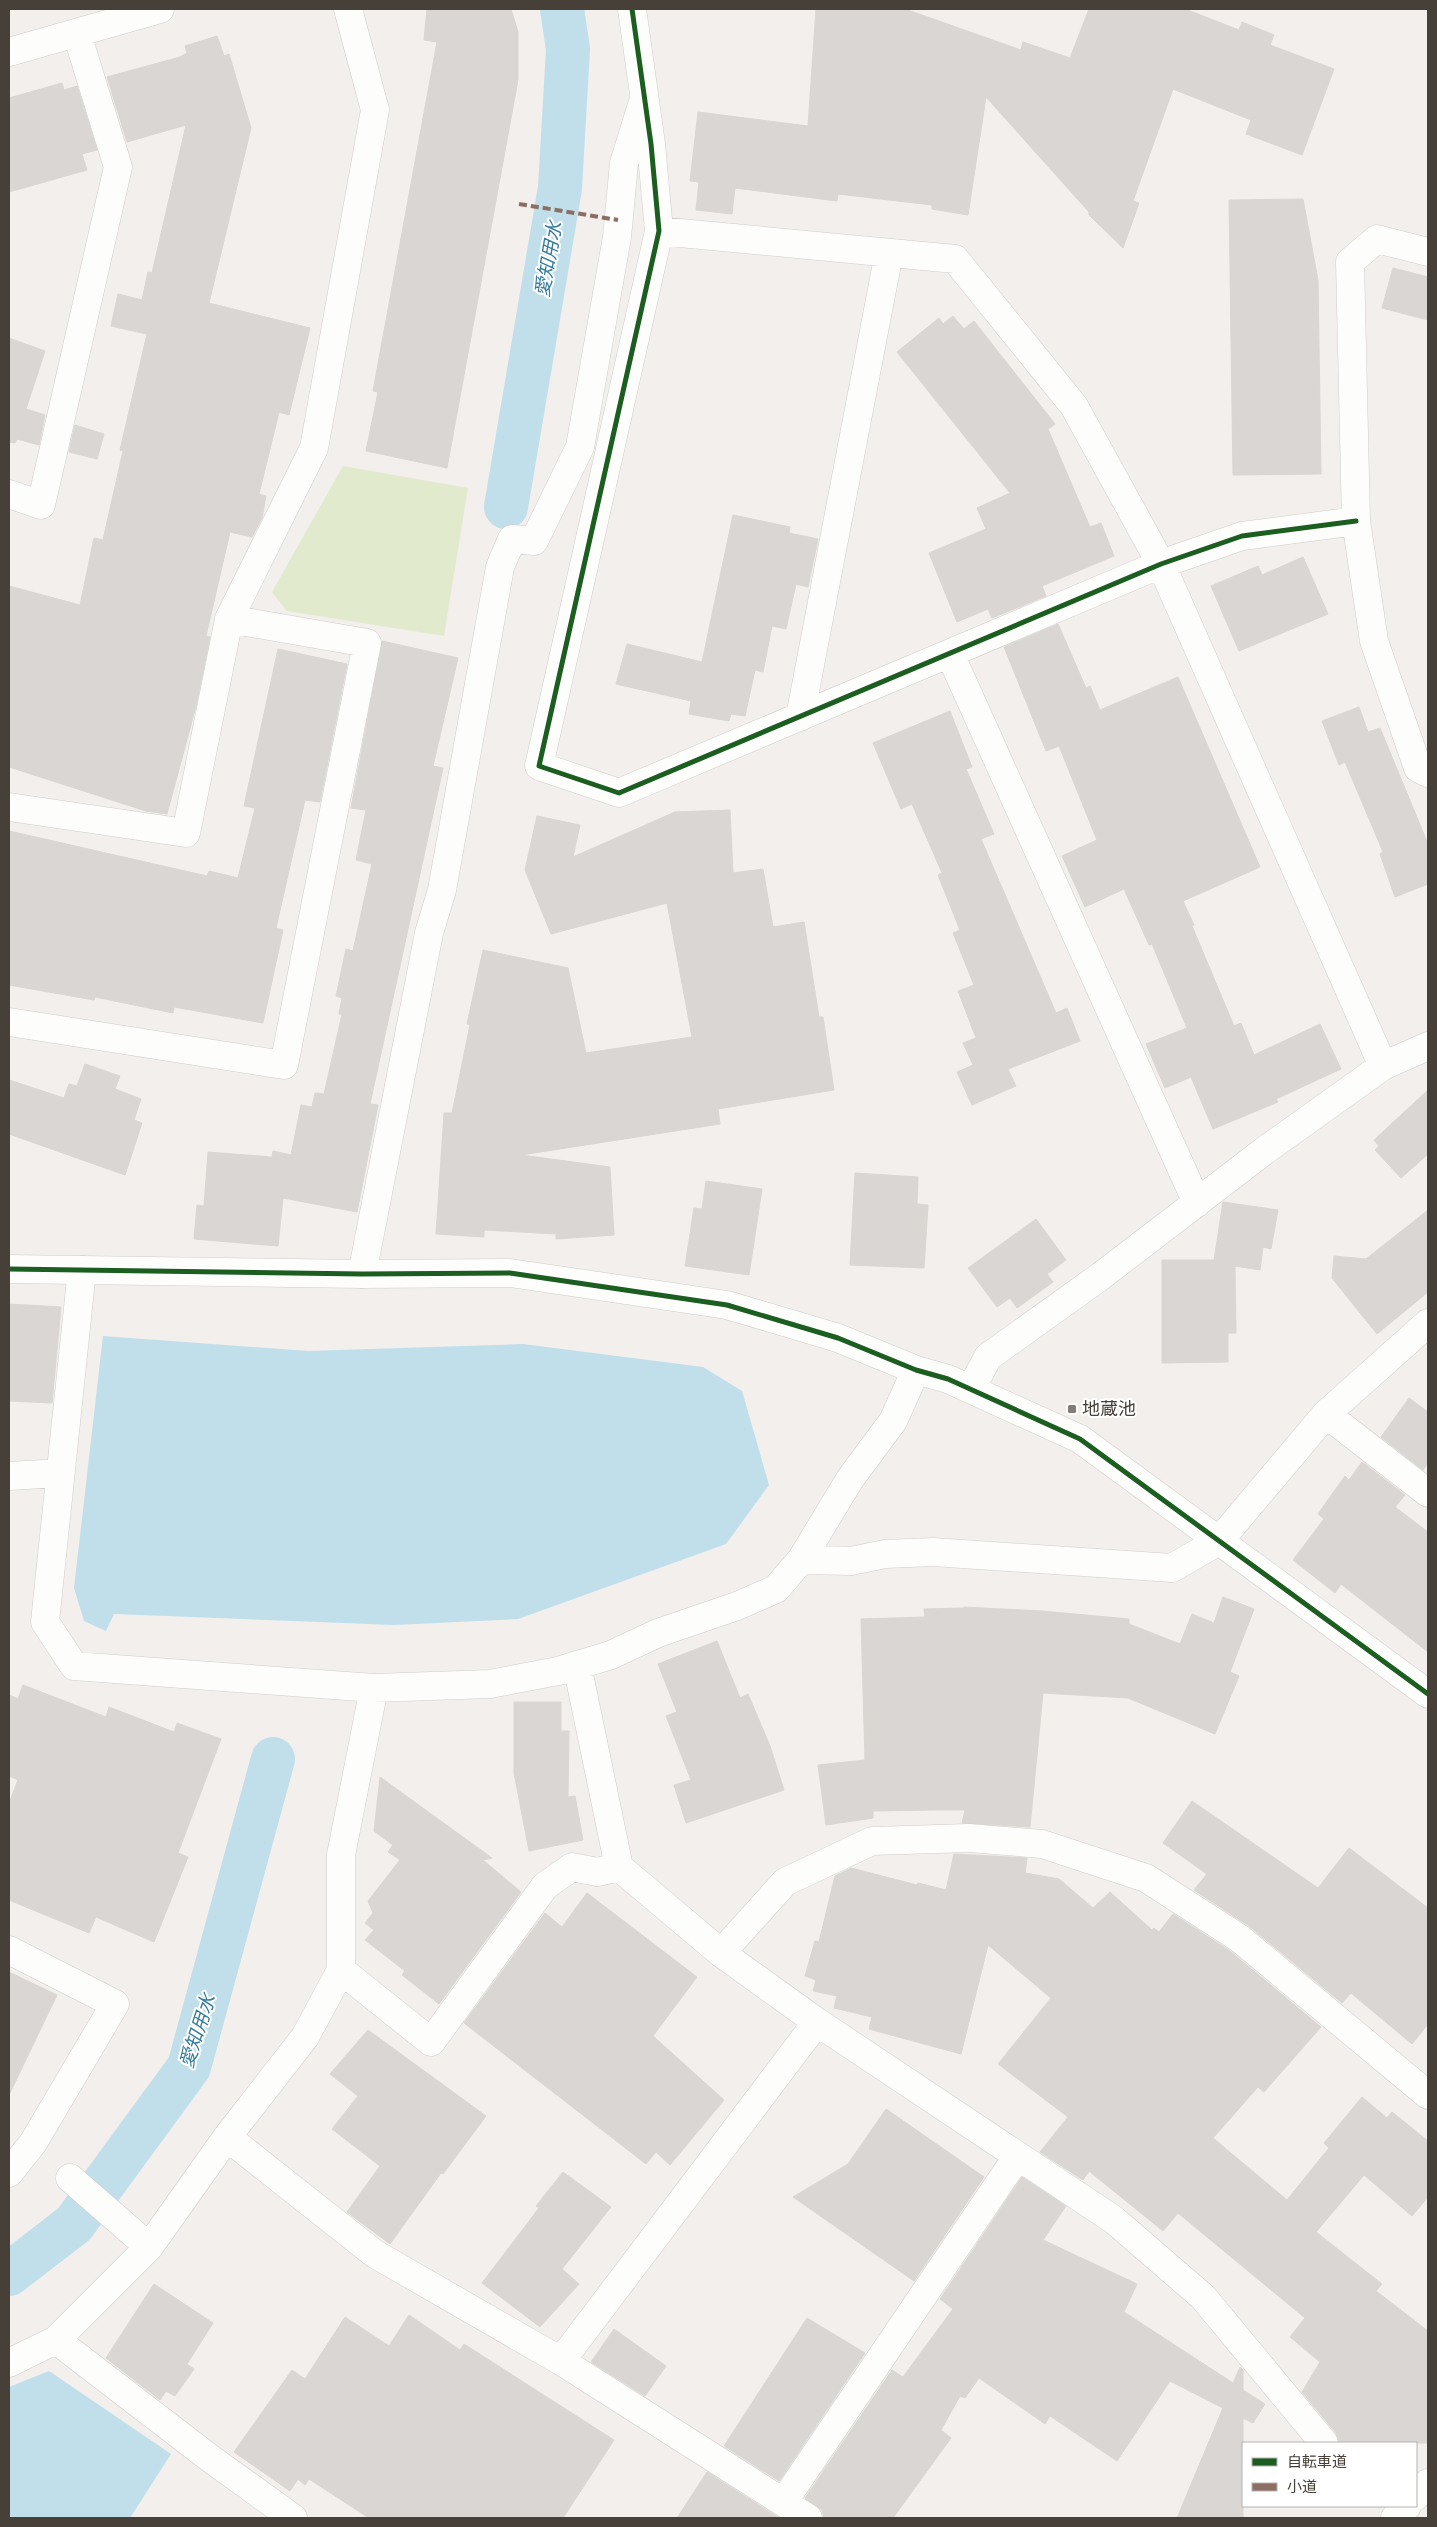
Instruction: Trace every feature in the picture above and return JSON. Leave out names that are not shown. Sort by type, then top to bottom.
[{"type":"street","points":[[9,52],[160,9]]},
{"type":"street","points":[[9,807],[186,833],[229,619],[314,448],[375,110],[348,9]]},
{"type":"street","points":[[632,9],[645,97],[659,230],[539,766],[619,793],[1162,564],[1242,536],[1356,521]]},
{"type":"street","points":[[9,494],[41,505],[118,167],[77,34]]},
{"type":"street","points":[[362,1274],[429,933],[442,890],[500,567],[512,538],[534,540],[580,447],[617,237],[624,163],[645,97]]},
{"type":"street","points":[[659,230],[955,259],[1074,406],[1162,564],[1383,1066]]},
{"type":"street","points":[[1428,252],[1376,239],[1350,262],[1356,521],[1374,641],[1418,768],[1428,773]]},
{"type":"street","points":[[800,717],[890,253]]},
{"type":"street","points":[[9,1022],[284,1065],[367,644],[229,619]]},
{"type":"street","points":[[950,654],[1197,1203]]},
{"type":"street","points":[[971,1389],[988,1357],[1101,1276],[1264,1151],[1383,1066],[1428,1046]]},
{"type":"street","points":[[9,1269],[362,1274],[510,1273],[727,1305],[838,1338],[916,1370],[948,1379],[1080,1440],[1428,1694]]},
{"type":"street","points":[[82,1270],[45,1622],[74,1666],[374,1688],[490,1684],[577,1665],[611,1655],[658,1633],[737,1606],[776,1589],[801,1560],[850,1479],[893,1422],[916,1370]]},
{"type":"street","points":[[801,1560],[851,1561],[885,1554],[933,1552],[1172,1568],[1219,1541],[1326,1414],[1428,1323]]},
{"type":"street","points":[[1326,1414],[1428,1493]]},
{"type":"street","points":[[9,1476],[60,1474]]},
{"type":"street","points":[[577,1665],[619,1867],[721,1953],[817,2022],[1114,2220],[1203,2297],[1323,2442]]},
{"type":"street","points":[[9,2363],[56,2340],[149,2247],[227,2137],[305,2037],[341,1970],[341,1855],[374,1688]]},
{"type":"street","points":[[721,1953],[785,1882],[872,1841],[969,1838],[1042,1844],[1146,1878],[1240,1938],[1428,2095]]},
{"type":"street","points":[[341,1970],[431,2042],[545,1886],[572,1867],[597,1872],[619,1867]]},
{"type":"street","points":[[9,1950],[115,2004],[33,2143],[9,2173]]},
{"type":"street","points":[[561,2361],[817,2022]]},
{"type":"street","points":[[227,2137],[375,2254],[561,2361],[808,2518]]},
{"type":"street","points":[[784,2501],[1017,2156]]},
{"type":"street","points":[[70,2178],[149,2247]]},
{"type":"street","points":[[56,2340],[211,2459],[293,2518]]},
{"type":"street","points":[[1417,2495],[1428,2483]]},
{"type":"street","points":[[1377,2507],[1387,2518]]},
{"type":"street","points":[[1395,2518],[1406,2507]]},
{"type":"green space","points":[[343,466],[468,488],[444,636],[287,611],[272,592]]},
{"type":"water","points":[[103,1336],[308,1351],[523,1344],[703,1367],[742,1391],[769,1485],[726,1544],[518,1619],[394,1625],[114,1614],[106,1631],[84,1621],[74,1588]]},
{"type":"water","points":[[49,2371],[171,2454],[130,2518],[9,2518],[9,2387]]},
{"type":"building","points":[[427,9],[511,9],[518,32],[518,80],[447,468],[366,451],[378,392],[373,391],[437,42],[424,40]]},
{"type":"building","points":[[816,9],[905,9],[1021,50],[1023,42],[1070,58],[1089,9],[1185,9],[1239,30],[1242,22],[1274,35],[1270,45],[1334,69],[1302,155],[1246,134],[1251,120],[1173,89],[1133,201],[1139,203],[1123,248],[1089,215],[1089,212],[986,97],[968,215],[932,209],[932,205],[838,194],[837,201],[735,188],[732,214],[696,210],[699,182],[690,181],[698,112],[808,126]]},
{"type":"building","points":[[217,36],[224,56],[229,54],[251,128],[209,303],[310,328],[289,415],[279,412],[259,494],[266,496],[262,518],[252,537],[230,532],[206,636],[210,637],[196,706],[167,814],[146,811],[9,767],[9,586],[80,605],[94,538],[103,540],[123,451],[120,450],[147,334],[111,326],[118,294],[142,300],[148,272],[152,273],[186,125],[127,142],[107,77],[180,57],[187,53],[185,46]]},
{"type":"building","points":[[62,83],[64,90],[77,86],[97,150],[82,154],[87,170],[9,192],[9,98]]},
{"type":"building","points":[[1303,199],[1318,280],[1321,474],[1233,475],[1229,200]]},
{"type":"building","points":[[1393,268],[1428,277],[1428,320],[1382,308]]},
{"type":"building","points":[[953,316],[964,329],[974,321],[1055,424],[1048,429],[1090,527],[1101,523],[1114,556],[1042,586],[1046,596],[992,618],[988,609],[957,622],[929,553],[986,529],[977,508],[1010,493],[897,352],[939,318],[943,324]]},
{"type":"building","points":[[9,338],[45,351],[26,409],[45,415],[39,445],[17,439],[15,443],[9,442]]},
{"type":"building","points":[[75,425],[104,434],[97,459],[69,452]]},
{"type":"building","points":[[733,515],[790,527],[789,533],[818,539],[808,587],[796,584],[786,629],[772,626],[763,672],[755,670],[745,716],[731,714],[729,721],[689,714],[691,701],[616,684],[627,644],[702,662]]},
{"type":"building","points":[[1303,557],[1328,614],[1239,651],[1211,586],[1258,566],[1262,575]]},
{"type":"building","points":[[1058,624],[1086,688],[1090,686],[1100,710],[1178,677],[1260,867],[1183,901],[1194,925],[1192,926],[1234,1026],[1241,1023],[1254,1055],[1320,1024],[1341,1069],[1276,1099],[1278,1102],[1213,1129],[1191,1077],[1165,1088],[1146,1044],[1187,1028],[1152,944],[1149,945],[1124,889],[1085,907],[1062,856],[1097,840],[1059,746],[1046,751],[1004,647]]},
{"type":"building","points":[[382,641],[458,658],[433,766],[443,768],[370,1104],[378,1105],[357,1212],[283,1198],[278,1246],[194,1239],[197,1205],[204,1206],[208,1152],[272,1157],[273,1151],[291,1155],[301,1105],[312,1107],[315,1093],[324,1094],[342,1014],[339,1014],[342,998],[336,996],[346,949],[353,951],[372,864],[356,860],[366,810],[351,808]]},
{"type":"building","points":[[278,649],[347,664],[320,802],[305,800],[276,928],[283,930],[263,1023],[174,1007],[173,1013],[95,997],[94,1000],[9,985],[9,831],[207,876],[209,871],[238,878],[255,808],[244,806]]},
{"type":"building","points":[[1359,707],[1368,732],[1380,728],[1428,844],[1428,884],[1395,897],[1380,854],[1383,852],[1345,762],[1339,765],[1322,721]]},
{"type":"building","points":[[950,711],[972,767],[966,769],[994,834],[981,839],[1056,1013],[1067,1008],[1080,1041],[1008,1069],[1016,1086],[972,1105],[957,1072],[973,1065],[963,1043],[976,1038],[958,991],[974,985],[953,933],[960,930],[938,875],[942,873],[912,804],[901,809],[873,743]]},
{"type":"building","points":[[730,810],[733,873],[763,869],[773,927],[804,922],[819,1017],[823,1017],[834,1090],[718,1109],[720,1124],[521,1155],[610,1167],[614,1235],[556,1239],[556,1234],[484,1230],[484,1237],[436,1234],[444,1113],[452,1113],[470,1025],[467,1024],[483,950],[568,968],[586,1053],[692,1037],[667,903],[551,934],[525,870],[537,816],[580,825],[573,857],[675,812]]},
{"type":"building","points":[[85,1064],[120,1076],[115,1089],[141,1099],[134,1120],[142,1123],[125,1175],[9,1134],[9,1080],[64,1098],[69,1084],[77,1086]]},
{"type":"building","points":[[1428,1090],[1428,1154],[1401,1178],[1375,1150],[1379,1146],[1374,1140]]},
{"type":"building","points":[[855,1173],[918,1177],[917,1204],[928,1205],[924,1268],[850,1265]]},
{"type":"building","points":[[706,1181],[762,1189],[749,1275],[685,1266],[694,1208],[702,1209]]},
{"type":"building","points":[[1223,1202],[1278,1210],[1271,1249],[1263,1247],[1260,1270],[1235,1266],[1236,1333],[1228,1333],[1228,1362],[1162,1363],[1162,1260],[1214,1260]]},
{"type":"building","points":[[1428,1210],[1428,1292],[1377,1334],[1332,1278],[1334,1256],[1366,1259]]},
{"type":"building","points":[[1036,1219],[1066,1260],[1047,1274],[1053,1282],[1017,1308],[1010,1298],[997,1307],[968,1268]]},
{"type":"building","points":[[9,1304],[61,1307],[52,1403],[9,1401]]},
{"type":"building","points":[[1409,1398],[1428,1412],[1428,1463],[1423,1470],[1381,1437]]},
{"type":"building","points":[[1362,1462],[1405,1495],[1395,1507],[1428,1532],[1428,1652],[1341,1584],[1335,1593],[1293,1560],[1324,1519],[1318,1514],[1345,1476],[1349,1480]]},
{"type":"building","points":[[1223,1597],[1254,1609],[1230,1672],[1239,1676],[1215,1734],[1128,1698],[1043,1693],[1030,1827],[962,1823],[965,1810],[873,1811],[873,1818],[826,1825],[818,1765],[865,1760],[861,1619],[925,1617],[924,1609],[964,1607],[1042,1611],[1129,1619],[1129,1624],[1180,1644],[1192,1614],[1214,1623]]},
{"type":"building","points":[[717,1641],[740,1698],[748,1694],[770,1746],[784,1790],[686,1823],[674,1785],[691,1780],[666,1716],[677,1712],[658,1664]]},
{"type":"building","points":[[23,1685],[106,1717],[109,1707],[174,1732],[177,1723],[221,1739],[178,1853],[188,1857],[154,1942],[96,1917],[89,1933],[9,1900],[9,1803],[18,1780],[9,1776],[9,1695],[18,1699]]},
{"type":"building","points":[[514,1702],[561,1702],[561,1731],[569,1731],[568,1797],[575,1796],[583,1840],[529,1851],[514,1773]]},
{"type":"building","points":[[380,1777],[492,1858],[483,1860],[521,1892],[439,2004],[402,1975],[405,1971],[365,1940],[374,1930],[365,1923],[373,1913],[368,1901],[400,1860],[388,1852],[393,1845],[374,1831]]},
{"type":"building","points":[[1192,1801],[1318,1888],[1349,1848],[1428,1908],[1428,2024],[1412,2044],[1351,1993],[1342,2003],[1249,1926],[1194,1890],[1207,1874],[1163,1843]]},
{"type":"building","points":[[954,1854],[1027,1858],[1025,1873],[1059,1879],[1093,1908],[1110,1892],[1152,1930],[1154,1928],[1159,1932],[1173,1914],[1230,1951],[1321,2027],[1264,2092],[1258,2087],[1213,2138],[1287,2200],[1329,2148],[1324,2143],[1362,2097],[1387,2118],[1392,2112],[1428,2141],[1428,2197],[1412,2216],[1364,2175],[1316,2232],[1382,2284],[1376,2291],[1428,2331],[1428,2443],[1339,2442],[1336,2433],[1302,2392],[1320,2362],[1290,2337],[1305,2318],[1178,2213],[1163,2231],[1089,2171],[1083,2180],[1040,2152],[1068,2117],[998,2064],[1051,1998],[988,1945],[961,2054],[869,2029],[872,2017],[834,2008],[837,1996],[813,1991],[816,1980],[805,1976],[815,1941],[819,1942],[835,1876],[851,1868],[917,1885],[918,1883],[946,1890]]},
{"type":"building","points":[[587,1893],[697,1977],[653,2036],[724,2100],[670,2165],[656,2152],[646,2164],[464,2023],[545,1913],[562,1927]]},
{"type":"building","points":[[9,1972],[57,1995],[9,2095]]},
{"type":"building","points":[[368,2030],[486,2116],[443,2174],[441,2173],[390,2244],[347,2212],[380,2166],[332,2129],[358,2096],[330,2074]]},
{"type":"building","points":[[886,2109],[984,2177],[914,2281],[793,2197],[848,2164]]},
{"type":"building","points":[[563,2172],[611,2207],[562,2269],[579,2284],[540,2327],[482,2283],[539,2208],[536,2206]]},
{"type":"building","points":[[1022,2177],[1066,2206],[1043,2240],[1137,2284],[1124,2312],[1233,2383],[1240,2367],[1243,2370],[1243,2390],[1265,2404],[1253,2423],[1243,2418],[1243,2518],[1177,2518],[1223,2408],[1170,2381],[1117,2461],[1050,2416],[1045,2424],[979,2378],[965,2398],[960,2396],[941,2430],[951,2438],[893,2518],[824,2518],[822,2510],[805,2498],[892,2370],[903,2377],[953,2309],[940,2299]]},
{"type":"building","points":[[154,2284],[213,2323],[187,2364],[194,2369],[175,2396],[166,2391],[160,2400],[106,2358]]},
{"type":"building","points":[[409,2315],[460,2350],[464,2344],[614,2440],[563,2518],[369,2518],[309,2479],[305,2485],[298,2479],[290,2491],[234,2452],[292,2370],[305,2379],[345,2317],[389,2346]]},
{"type":"building","points":[[807,2318],[865,2353],[779,2481],[724,2446]]},
{"type":"building","points":[[614,2329],[666,2366],[645,2396],[591,2362]]},
{"type":"building","points":[[707,2472],[779,2518],[677,2518]]},
{"type":"waterway","name":"愛知用水","points":[[506,507],[560,188],[568,49],[562,9]]},
{"type":"waterway","name":"愛知用水","points":[[9,2274],[74,2224],[189,2067],[273,1759]]},
{"type":"marked path","points":[[519,204],[618,220]]},
{"type":"cycle path","points":[[632,9],[651,144],[659,231],[539,766],[619,793],[1161,564],[1242,536],[1356,521]]},
{"type":"cycle path","points":[[9,1269],[362,1274],[510,1273],[727,1305],[838,1338],[916,1370],[948,1379],[1080,1439],[1428,1694]]},
{"type":"place","name":"地蔵池","points":[[1072,1409]]}]
